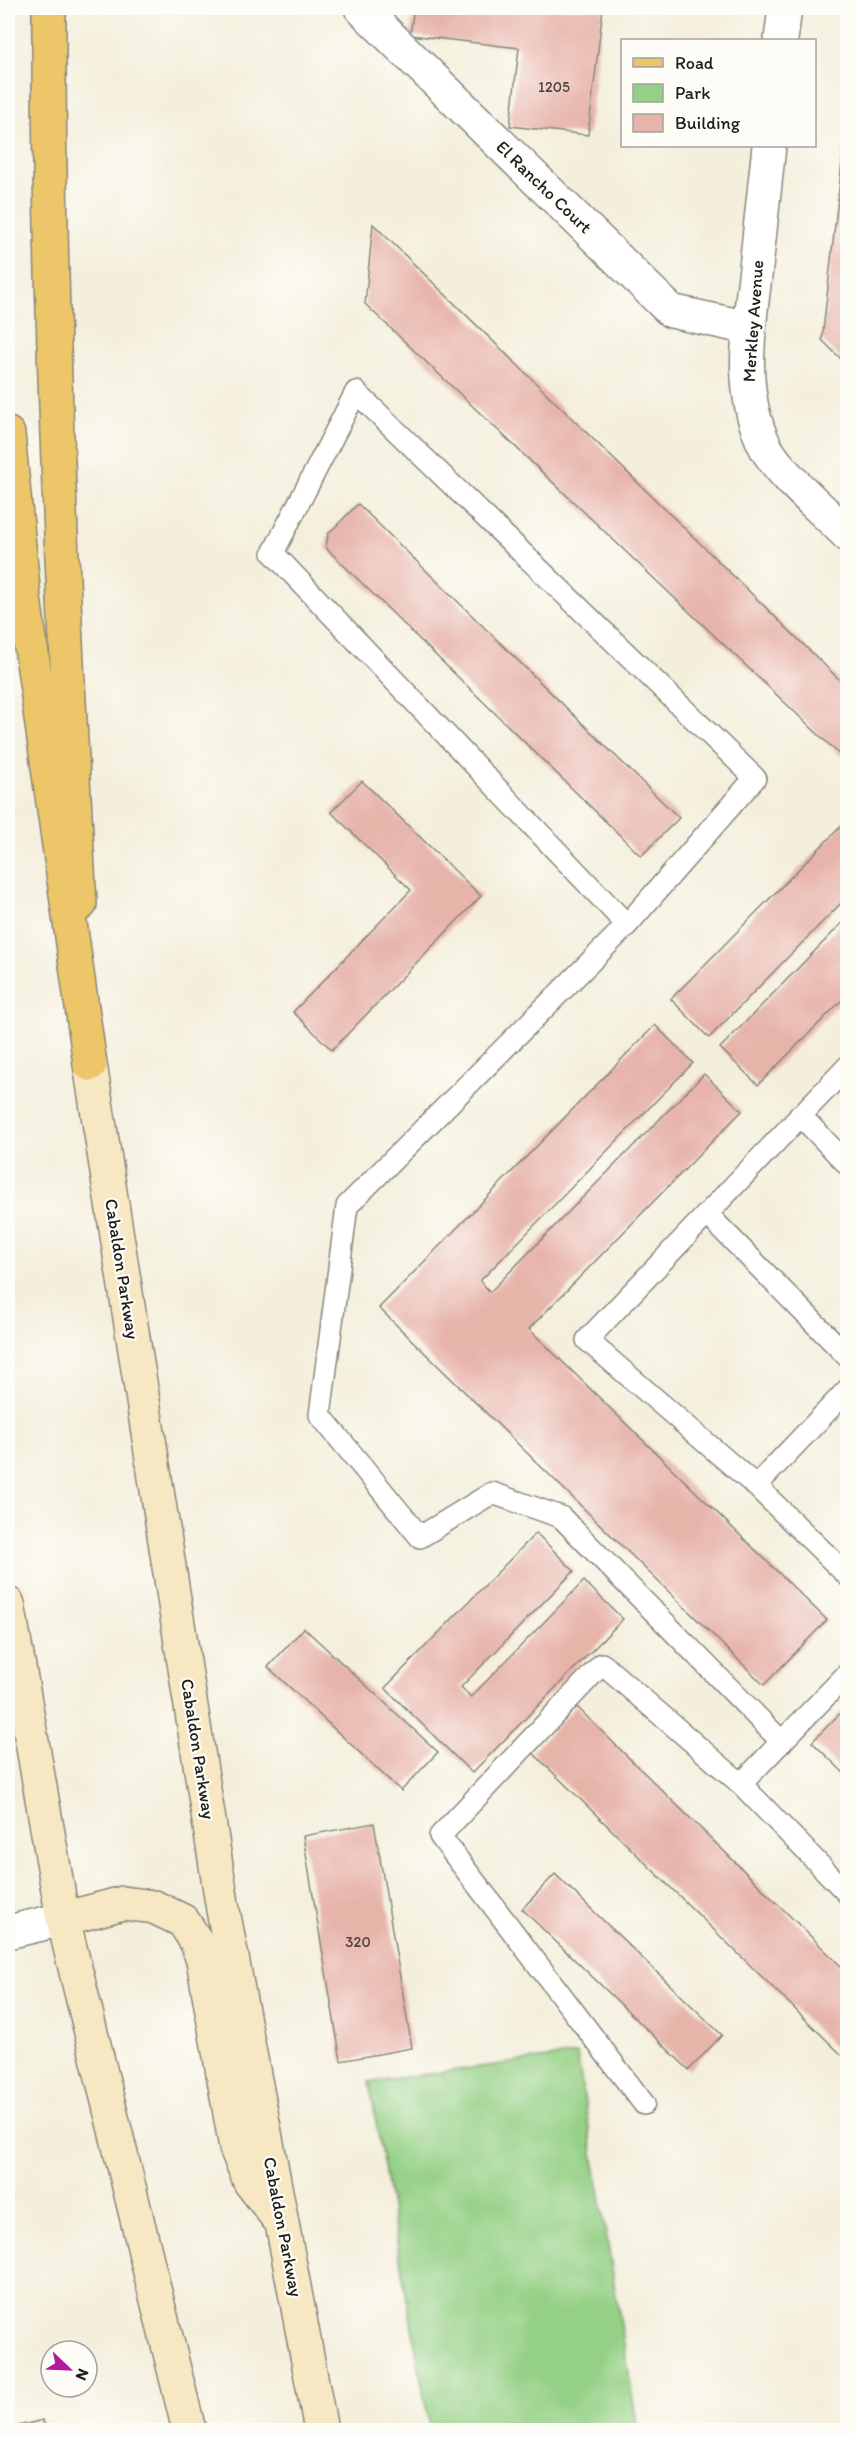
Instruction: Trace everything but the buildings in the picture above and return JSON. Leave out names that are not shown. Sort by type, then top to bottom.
[{"type":"main road","points":[[50,8],[56,357],[65,649],[90,1064]]},
{"type":"main road","points":[[8,434],[24,598],[90,1064]]},
{"type":"main road","name":"Cabaldon Parkway","points":[[90,1064],[221,1898],[321,2430]]},
{"type":"main road","points":[[8,1604],[63,1919],[189,2430]]},
{"type":"main road","points":[[63,1919],[123,1903],[154,1907],[183,1921],[196,1941],[203,1960],[236,2148],[250,2182],[282,2223]]},
{"type":"street","name":"El Rancho Court","points":[[360,8],[671,311],[749,328]]},
{"type":"street","points":[[781,39],[784,8]]},
{"type":"street","name":"Merkley Avenue","points":[[770,147],[749,328],[748,393],[766,449],[783,470],[848,535]]},
{"type":"street","points":[[8,1932],[63,1919]]},
{"type":"lane","points":[[627,925],[273,553],[356,392],[755,778],[627,925],[347,1206],[320,1415],[420,1537],[492,1493],[561,1517],[782,1742]]},
{"type":"lane","points":[[848,1066],[586,1340],[756,1486],[848,1576]]},
{"type":"lane","points":[[801,1115],[848,1165]]},
{"type":"lane","points":[[707,1214],[848,1357]]},
{"type":"lane","points":[[756,1486],[848,1389]]},
{"type":"lane","points":[[644,2104],[440,1836],[602,1664],[741,1784],[848,1894]]},
{"type":"lane","points":[[741,1784],[848,1673]]},
{"type":"green space","points":[[577,2054],[638,2430],[430,2430],[369,2082]]}]
